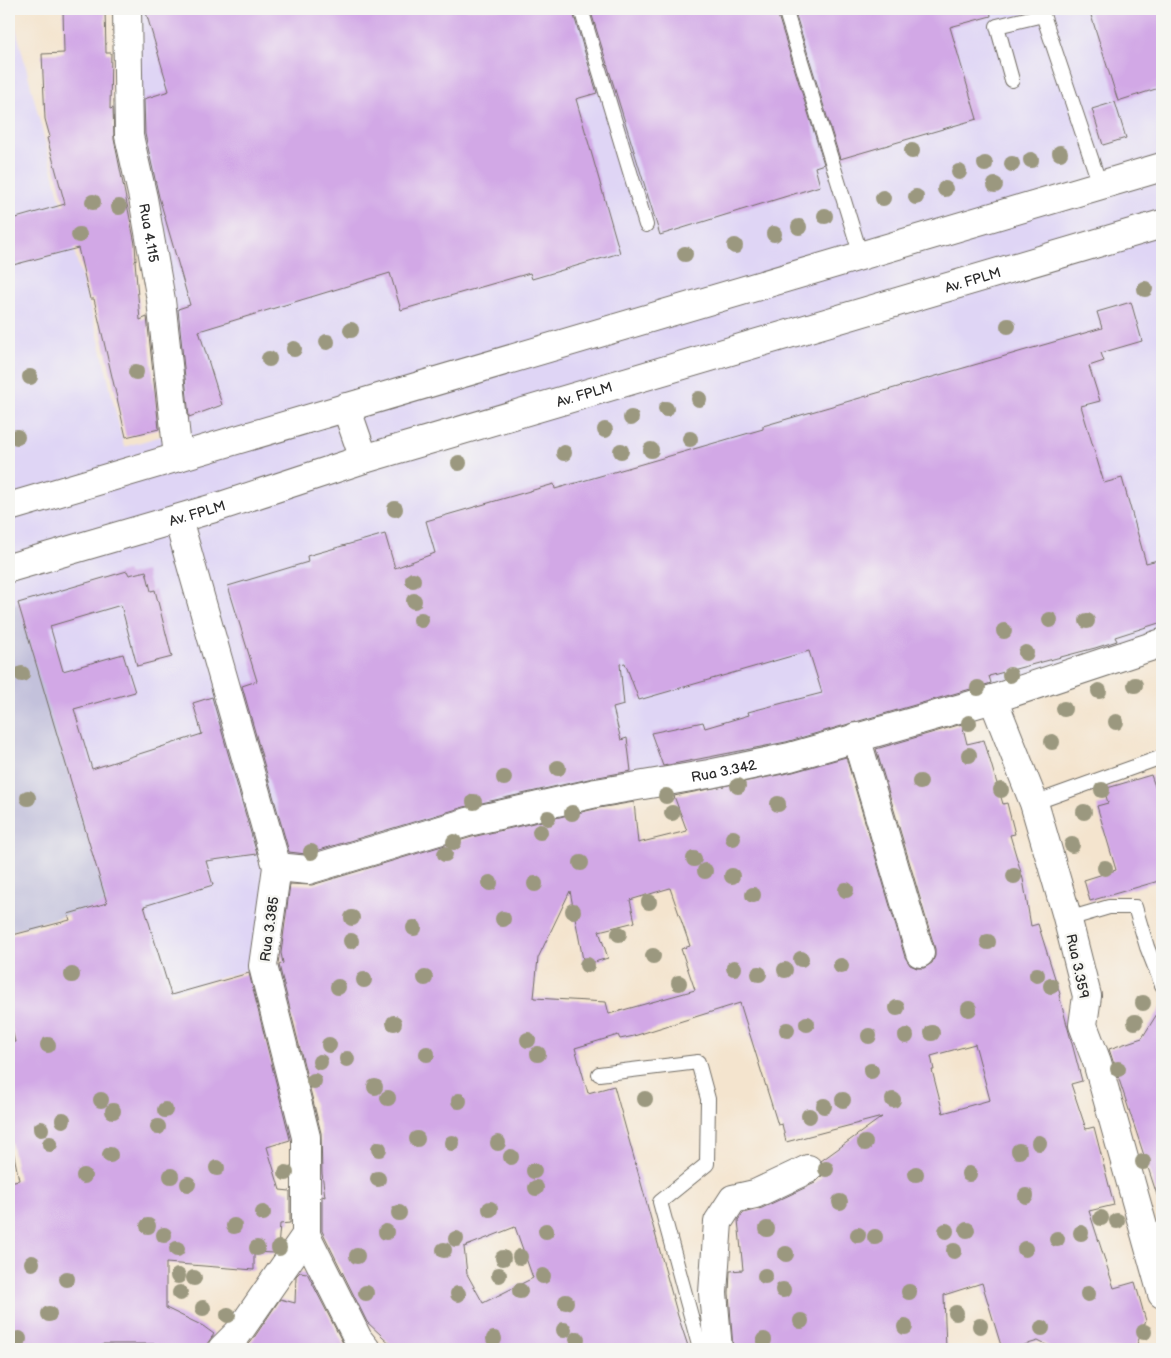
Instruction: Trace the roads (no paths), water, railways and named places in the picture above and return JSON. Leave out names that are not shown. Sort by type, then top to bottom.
[{"type":"street","name":"Rua 4.115","points":[[128,9],[128,136],[143,198],[162,300],[178,457]]},
{"type":"street","points":[[9,507],[1162,167]]},
{"type":"street","name":"Av. FPLM","points":[[9,568],[178,518],[364,459],[1162,224]]},
{"type":"street","points":[[346,407],[364,459]]},
{"type":"street","name":"Rua 3.385","points":[[178,518],[277,868],[262,966],[306,1137],[306,1235]]},
{"type":"street","name":"Rua 3.342","points":[[277,868],[308,870],[468,822],[596,793],[709,774],[790,757],[993,699],[1162,643]]},
{"type":"street","name":"Rua 3.359","points":[[993,699],[1034,803],[1068,919],[1088,996],[1083,1025],[1097,1062],[1162,1294]]},
{"type":"street","points":[[856,737],[920,953]]},
{"type":"street","points":[[718,1349],[713,1293],[718,1222],[733,1199],[755,1194],[808,1168]]},
{"type":"street","points":[[222,1349],[238,1333],[306,1235],[358,1338],[366,1349]]},
{"type":"lane","points":[[581,9],[646,224]]},
{"type":"lane","points":[[785,9],[861,256]]},
{"type":"lane","points":[[1012,80],[997,26],[1042,12],[1100,185]]},
{"type":"lane","points":[[1034,803],[1162,758]]},
{"type":"lane","points":[[1068,919],[1109,907],[1134,907],[1162,985]]},
{"type":"lane","points":[[599,1074],[698,1062],[708,1099],[707,1164],[660,1202],[700,1349]]}]
